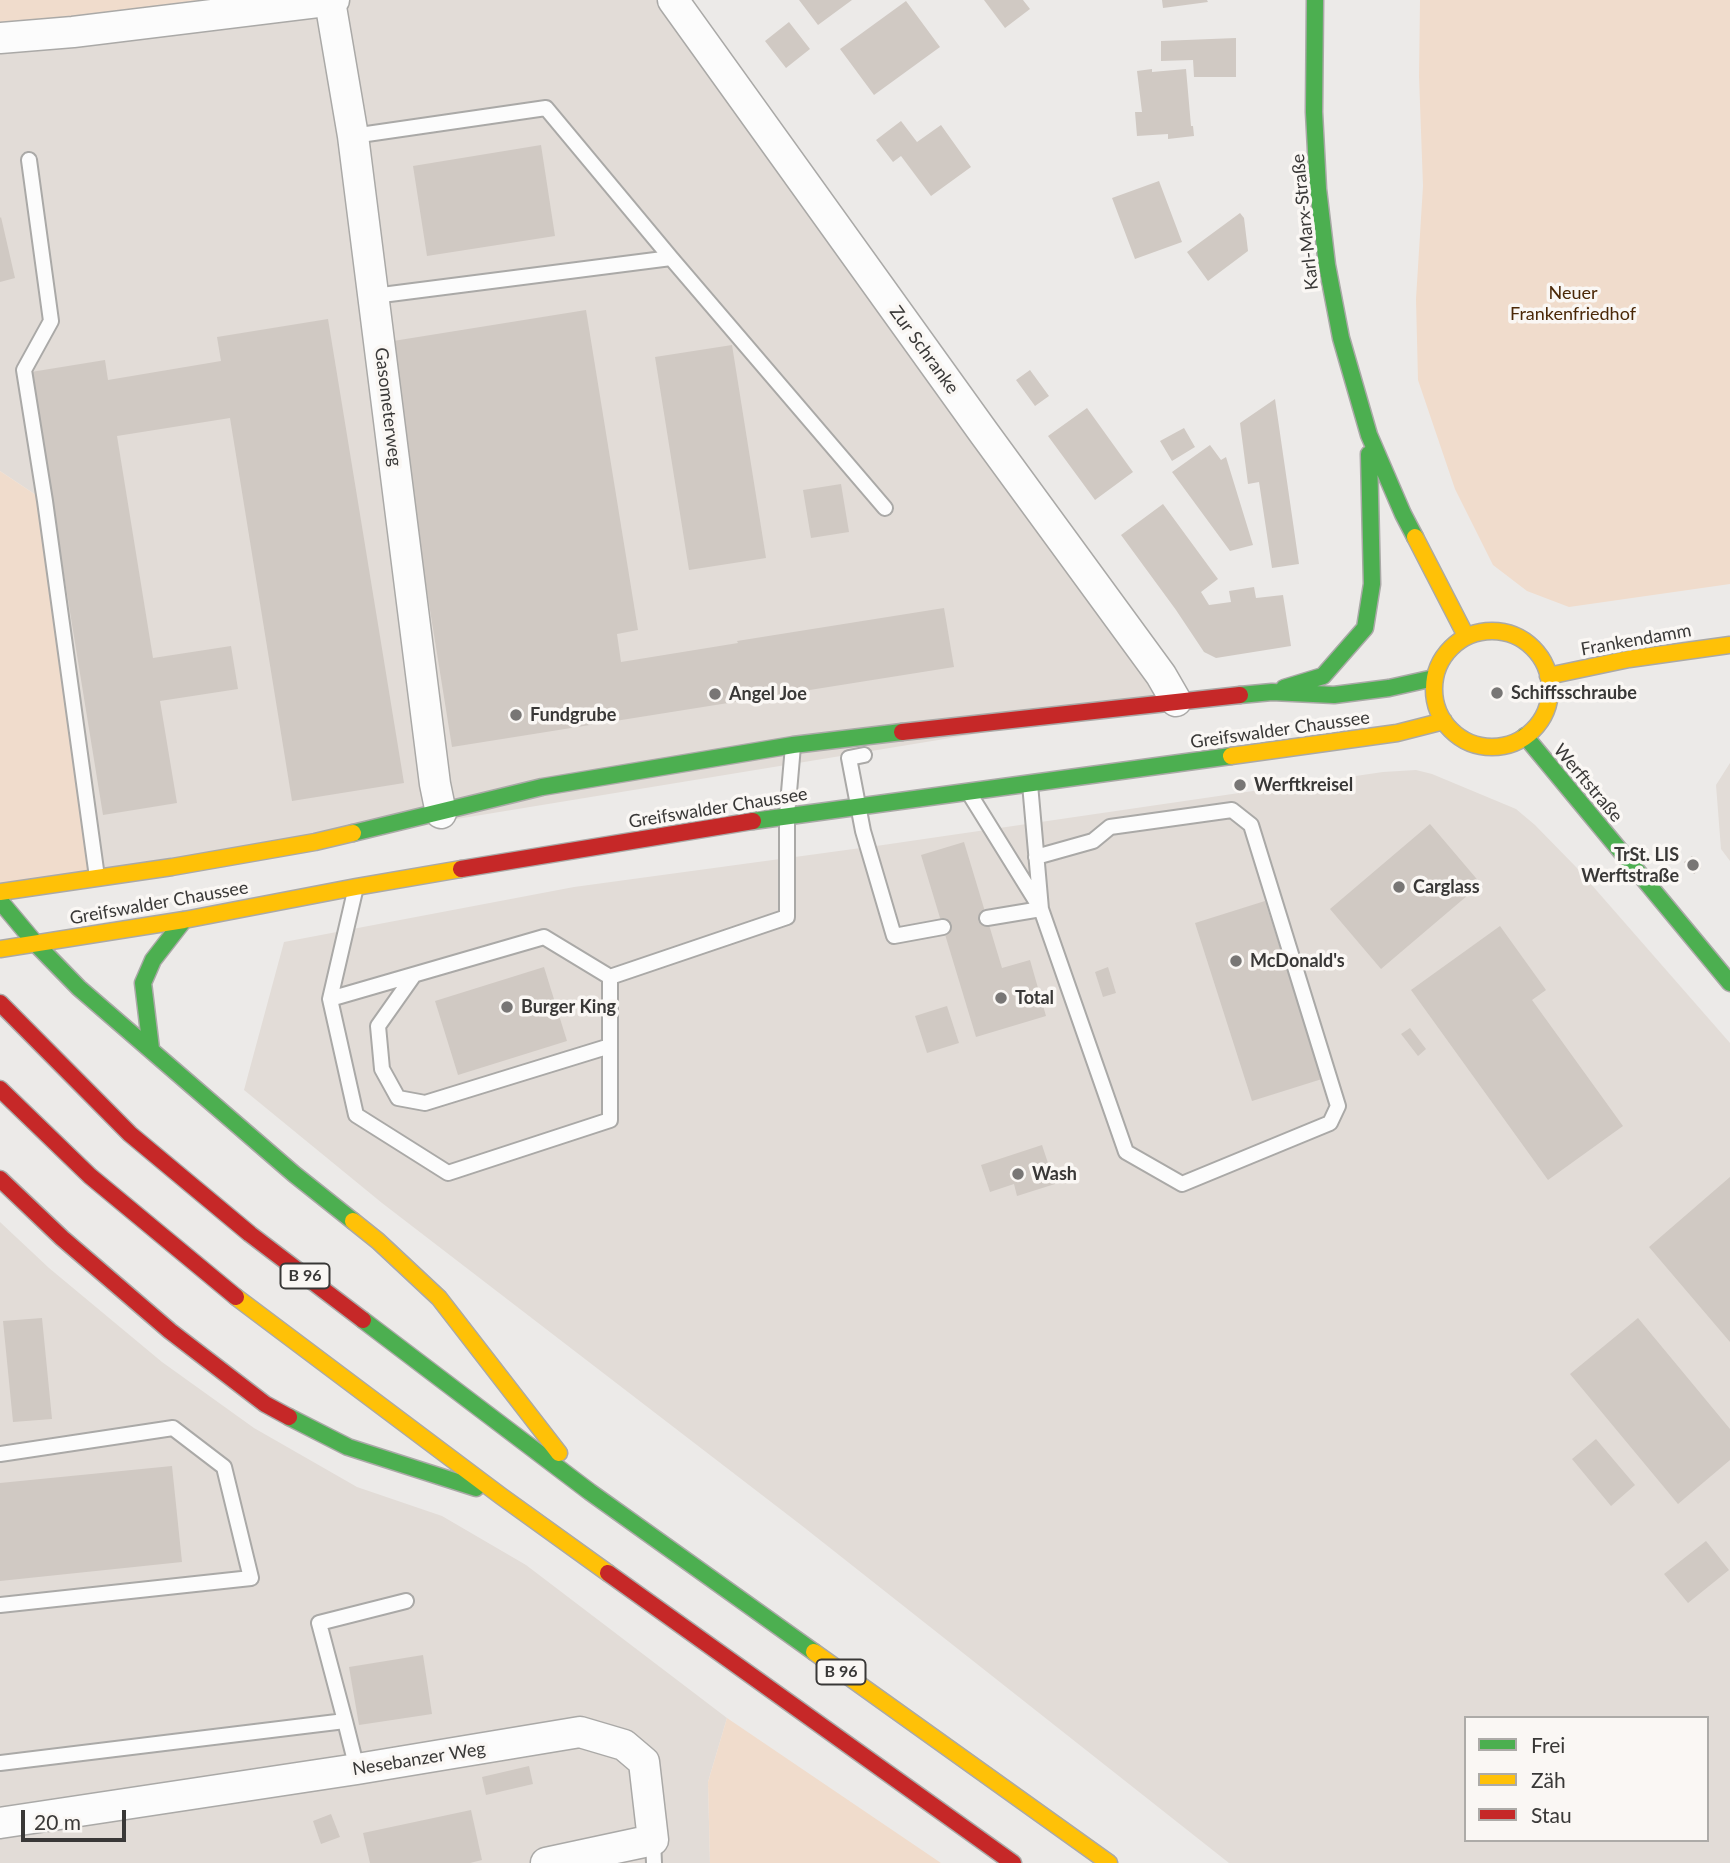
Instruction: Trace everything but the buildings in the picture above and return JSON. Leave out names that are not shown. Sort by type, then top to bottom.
[{"type":"main road","name":"Karl-Marx-Straße","points":[[1315,0],[1314,112],[1318,189],[1326,265],[1341,338],[1369,435],[1403,514],[1466,636]]},
{"type":"main road","name":"Karl-Marx-Straße","points":[[1272,692],[1323,676],[1365,628],[1373,584],[1369,435]]},
{"type":"main road","points":[[1482,631],[1500,631],[1517,636],[1531,646],[1542,660],[1548,676],[1549,699],[1546,710],[1534,729],[1504,746],[1482,746],[1461,738],[1444,722],[1437,708],[1434,678],[1440,661],[1451,647],[1466,636],[1482,631]]},
{"type":"main road","name":"Frankendamm","points":[[1548,676],[1629,659],[1730,645]]},
{"type":"main road","name":"Greifswalder Chaussee","points":[[0,892],[316,842],[542,787],[793,745],[1272,692],[1334,695],[1389,688],[1434,678]]},
{"type":"main road","name":"Greifswalder Chaussee","points":[[0,949],[184,920],[356,887],[787,815],[1396,733],[1444,722]]},
{"type":"main road","name":"Werftstraße","points":[[1525,736],[1730,983]]},
{"type":"main road","points":[[0,901],[36,944],[79,988],[294,1174],[378,1241],[439,1298],[590,1492]]},
{"type":"main road","points":[[151,1049],[143,983],[153,960],[184,920]]},
{"type":"main road","name":"B 96","points":[[0,1003],[130,1134],[250,1234],[590,1492],[1109,1863]]},
{"type":"main road","points":[[0,1089],[90,1176],[220,1285],[501,1496],[1013,1863]]},
{"type":"main road","points":[[0,1180],[62,1238],[170,1331],[265,1404],[348,1447],[501,1496]]},
{"type":"street","name":"Zur Schranke","points":[[673,0],[1161,675],[1176,701]]},
{"type":"street","name":"Gasometerweg","points":[[0,38],[73,32],[317,1],[353,136],[435,784],[441,813]]},
{"type":"street","name":"Nesebanzer Weg","points":[[0,1823],[580,1732],[624,1745],[644,1762],[654,1852],[546,1863]]},
{"type":"lane","points":[[353,136],[546,108],[885,508]]},
{"type":"lane","points":[[29,160],[51,321],[24,370],[45,501],[97,878]]},
{"type":"lane","points":[[374,296],[671,258]]},
{"type":"lane","points":[[924,746],[946,727]]},
{"type":"lane","points":[[330,999],[544,937],[610,977],[787,917],[787,815],[793,745]]},
{"type":"lane","points":[[874,754],[849,758],[863,831],[894,936],[943,927]]},
{"type":"lane","points":[[1030,783],[1041,909]]},
{"type":"lane","points":[[968,792],[1041,909],[1126,1152],[1182,1184],[1330,1124],[1338,1106],[1251,825],[1232,810],[1123,825],[1111,827],[1093,841],[1036,857]]},
{"type":"lane","points":[[356,887],[330,999],[356,1115],[448,1172],[610,1120],[610,977]]},
{"type":"lane","points":[[987,919],[1041,909]]},
{"type":"lane","points":[[414,975],[378,1026],[382,1069],[398,1098],[425,1103],[610,1046]]},
{"type":"lane","points":[[0,1454],[173,1427],[224,1467],[251,1578],[0,1605]]},
{"type":"lane","points":[[357,1769],[319,1623],[406,1601]]},
{"type":"lane","points":[[0,1763],[345,1721]]},
{"type":"shaded area","points":[[334,0],[673,0],[1176,701],[97,878],[45,501],[0,471],[0,38]]},
{"type":"shaded area","points":[[1730,763],[1730,861],[1721,849],[1716,785]]},
{"type":"shaded area","points":[[1416,770],[1516,809],[1535,825],[1576,867],[1730,1043],[1730,1863],[1229,1863],[801,1525],[382,1203],[244,1090],[284,942],[574,887],[1383,772]]},
{"type":"shaded area","points":[[0,1222],[49,1268],[162,1362],[254,1428],[357,1487],[442,1516],[526,1565],[727,1718],[708,1782],[710,1863],[0,1863]]},
{"type":"green space","points":[[0,0],[334,0],[0,38]]},
{"type":"green space","name":"Neuer Frankenfriedhof","points":[[1420,0],[1730,0],[1730,584],[1569,607],[1527,591],[1493,565],[1455,489],[1418,380],[1416,299],[1423,186],[1419,76]]},
{"type":"green space","points":[[0,471],[45,501],[97,878],[0,892]]},
{"type":"green space","points":[[727,1718],[941,1863],[710,1863],[708,1782]]},
{"type":"traffic: fast","points":[[1315,0],[1314,112],[1318,189],[1327,265],[1341,338],[1369,435],[1415,537]]},
{"type":"traffic: fast","points":[[1284,688],[1323,676],[1365,628],[1372,584],[1369,454]]},
{"type":"traffic: fast","points":[[1240,695],[1272,692],[1334,695],[1389,688],[1434,678]]},
{"type":"traffic: fast","points":[[353,833],[542,787],[793,745],[902,732]]},
{"type":"traffic: fast","points":[[1525,736],[1730,983]]},
{"type":"traffic: fast","points":[[753,821],[1231,756]]},
{"type":"traffic: fast","points":[[0,901],[36,944],[79,988],[294,1174],[353,1221]]},
{"type":"traffic: fast","points":[[151,1049],[143,983],[153,960],[184,920]]},
{"type":"traffic: fast","points":[[363,1320],[590,1492],[814,1652]]},
{"type":"traffic: fast","points":[[289,1417],[348,1447],[476,1488]]},
{"type":"traffic: slow","points":[[1415,537],[1466,636]]},
{"type":"traffic: slow","points":[[1492,631],[1514,636],[1533,648],[1545,667],[1550,689],[1545,711],[1533,730],[1514,742],[1492,747],[1470,742],[1451,730],[1439,711],[1434,689],[1439,667],[1451,648],[1470,636],[1492,631]]},
{"type":"traffic: slow","points":[[1548,676],[1629,659],[1730,645]]},
{"type":"traffic: slow","points":[[1231,756],[1397,733],[1444,721]]},
{"type":"traffic: slow","points":[[0,892],[172,867],[353,833]]},
{"type":"traffic: slow","points":[[0,949],[184,920],[461,869]]},
{"type":"traffic: slow","points":[[353,1221],[439,1298],[559,1453]]},
{"type":"traffic: slow","points":[[236,1297],[608,1573]]},
{"type":"traffic: slow","points":[[814,1652],[1109,1863]]},
{"type":"traffic: jam","points":[[902,732],[1240,695]]},
{"type":"traffic: jam","points":[[461,869],[753,821]]},
{"type":"traffic: jam","points":[[0,1003],[130,1134],[250,1234],[363,1320]]},
{"type":"traffic: jam","points":[[0,1089],[90,1176],[236,1297]]},
{"type":"traffic: jam","points":[[0,1179],[62,1238],[170,1331],[265,1404],[289,1417]]},
{"type":"traffic: jam","points":[[608,1573],[1013,1863]]},
{"type":"place","name":"Schiffsschraube","points":[[1497,693]]},
{"type":"place","name":"Angel Joe","points":[[715,694]]},
{"type":"place","name":"Fundgrube","points":[[516,715]]},
{"type":"place","name":"Werftkreisel","points":[[1240,785]]},
{"type":"place","name":"TrSt. LIS Werftstraße","points":[[1693,865]]},
{"type":"place","name":"Carglass","points":[[1399,887]]},
{"type":"place","name":"McDonald's","points":[[1236,961]]},
{"type":"place","name":"Total","points":[[1001,998]]},
{"type":"place","name":"Burger King","points":[[507,1007]]},
{"type":"place","name":"Wash","points":[[1018,1174]]}]
